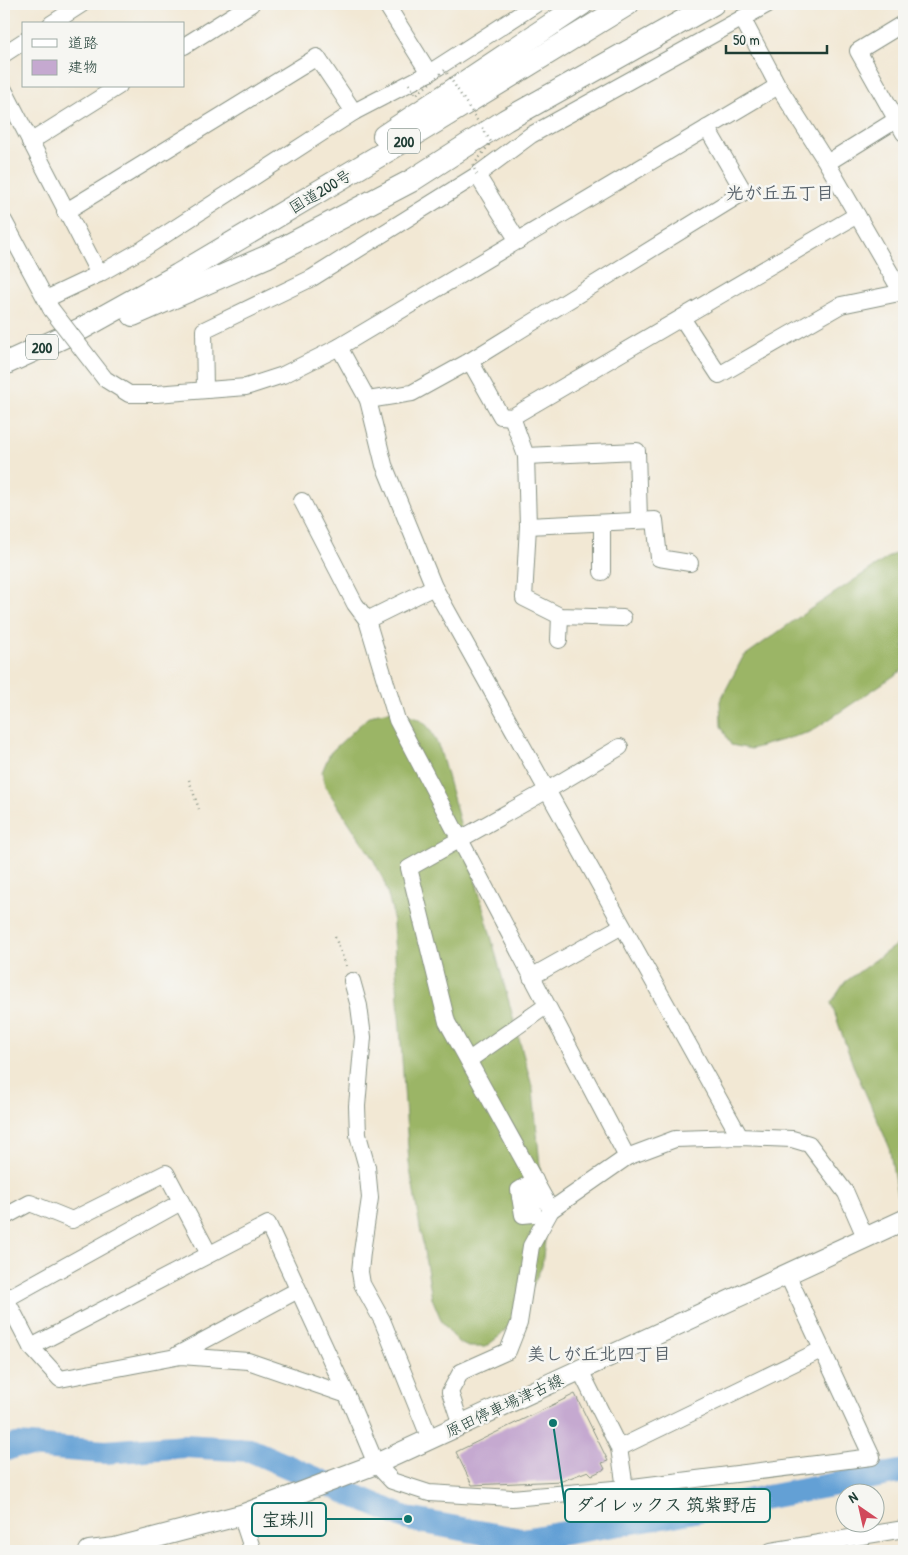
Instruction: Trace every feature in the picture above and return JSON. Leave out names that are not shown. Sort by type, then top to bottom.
[{"type":"highway","points":[[178,275],[582,4]]},
{"type":"highway","name":"国道200号","points":[[4,364],[81,329],[178,275],[406,140],[628,4]]},
{"type":"highway","points":[[81,329],[133,315],[266,257],[411,181],[506,120],[713,4]]},
{"type":"main road","name":"原田停車場津古線","points":[[89,1551],[115,1550],[241,1515],[370,1465],[461,1425],[904,1220]]},
{"type":"street","points":[[54,22],[82,4]]},
{"type":"street","points":[[185,45],[252,4]]},
{"type":"street","points":[[386,4],[429,73]]},
{"type":"street","points":[[48,304],[143,249],[354,112],[429,73],[536,4]]},
{"type":"street","points":[[205,390],[204,330],[312,278],[477,175],[531,135],[768,4]]},
{"type":"street","points":[[682,318],[719,374],[841,305],[903,293],[827,163],[778,86],[742,18]]},
{"type":"street","points":[[827,163],[902,122],[858,51],[904,23]]},
{"type":"street","points":[[4,54],[22,42]]},
{"type":"street","points":[[65,212],[317,57],[354,112]]},
{"type":"street","points":[[4,221],[48,304],[104,379],[129,394],[156,394],[246,387],[274,378],[339,347],[778,86]]},
{"type":"street","points":[[30,142],[116,88]]},
{"type":"street","points":[[4,90],[65,212],[99,274]]},
{"type":"street","points":[[368,400],[412,393],[470,362],[744,192],[707,128]]},
{"type":"street","points":[[477,175],[518,241]]},
{"type":"street","points":[[470,362],[501,416],[512,417],[857,215]]},
{"type":"street","points":[[339,347],[368,400],[384,465],[434,587],[740,1137]]},
{"type":"street","points":[[512,417],[526,456],[528,526],[524,598],[560,616],[623,618]]},
{"type":"street","points":[[526,456],[638,451],[639,520]]},
{"type":"street","points":[[302,501],[355,604],[367,620],[397,720],[461,838],[546,1006],[627,1157]]},
{"type":"street","points":[[528,526],[655,520],[659,558],[690,563]]},
{"type":"street","points":[[602,523],[602,572]]},
{"type":"street","points":[[367,620],[434,587]]},
{"type":"street","points":[[559,640],[560,616]]},
{"type":"street","points":[[551,1210],[470,1060],[447,1022],[409,868],[546,791],[620,746]]},
{"type":"street","points":[[531,977],[622,926]]},
{"type":"street","points":[[352,981],[359,1006],[363,1037],[356,1106],[358,1135],[366,1167],[370,1198],[362,1252],[362,1284],[382,1320],[430,1439]]},
{"type":"street","points":[[470,1060],[546,1006]]},
{"type":"street","points":[[461,1425],[450,1392],[461,1372],[508,1351],[519,1323],[531,1246],[551,1210],[627,1157],[675,1139],[740,1137],[792,1140],[809,1144],[846,1193],[866,1239]]},
{"type":"street","points":[[4,1217],[30,1203],[72,1220],[166,1173],[209,1254]]},
{"type":"street","points":[[520,1198],[519,1190],[534,1180]]},
{"type":"street","points":[[182,1202],[5,1297],[31,1347],[60,1379],[182,1356],[248,1361],[348,1395]]},
{"type":"street","points":[[31,1347],[268,1224],[348,1395],[370,1465],[392,1481],[429,1493],[512,1498],[625,1488],[872,1457],[820,1350],[787,1274]]},
{"type":"street","points":[[173,1357],[298,1290]]},
{"type":"street","points":[[619,1448],[820,1350]]},
{"type":"street","points":[[580,1370],[619,1448],[625,1488]]},
{"type":"street","points":[[241,1515],[253,1551]]},
{"type":"street","points":[[771,1551],[904,1529]]},
{"type":"path","points":[[409,84],[416,95],[445,70],[492,142],[473,166],[477,175]]},
{"type":"path","points":[[189,780],[200,810]]},
{"type":"path","points":[[335,937],[352,981]]},
{"type":"green space","points":[[904,547],[904,669],[810,732],[751,749],[731,745],[721,726],[720,701],[743,657],[809,610]]},
{"type":"green space","points":[[393,711],[423,722],[431,732],[440,750],[533,1090],[546,1231],[542,1266],[518,1316],[501,1335],[485,1347],[468,1347],[458,1342],[442,1322],[432,1298],[409,1163],[392,910],[384,881],[373,859],[325,786],[322,772],[330,753],[367,718],[378,713]]},
{"type":"green space","points":[[904,939],[904,1206],[897,1195],[889,1146],[853,1065],[831,1003],[845,982]]},
{"type":"building","points":[[575,1394],[608,1461],[602,1463],[605,1469],[592,1475],[588,1471],[562,1481],[472,1485],[456,1452]]},
{"type":"waterway","points":[[4,1450],[17,1445],[105,1452],[185,1446],[250,1450],[408,1519],[522,1540],[663,1517],[904,1471]]},
{"type":"place","name":"ダイレックス 筑紫野店","points":[[553,1423]]},
{"type":"place","name":"宝珠川","points":[[408,1519]]},
{"type":"district","name":"光が丘五丁目","points":[[780,192]]},
{"type":"district","name":"美しが丘北四丁目","points":[[599,1353]]}]
